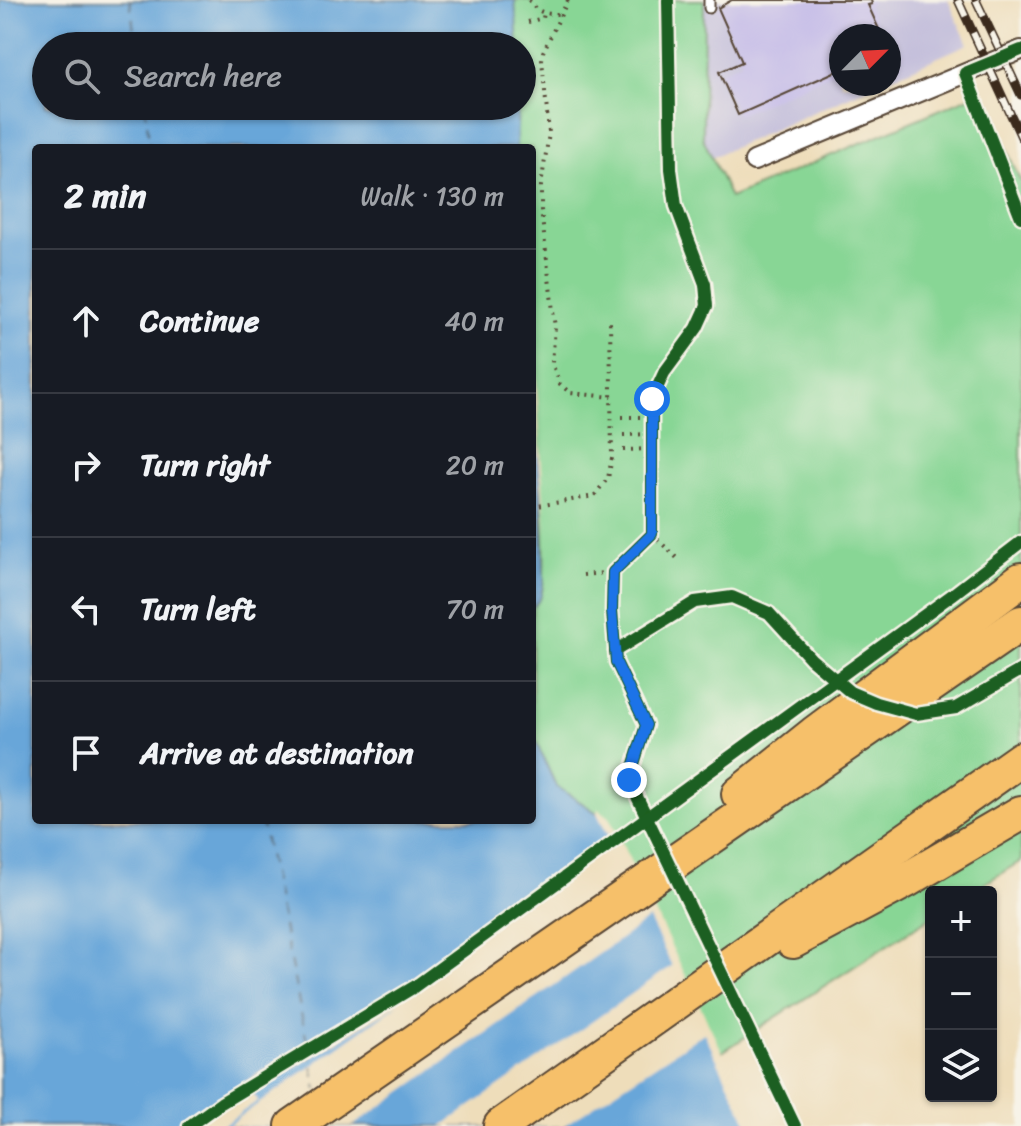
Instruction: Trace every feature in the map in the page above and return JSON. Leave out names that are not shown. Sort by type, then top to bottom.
[{"type":"highway","points":[[653,879],[692,836],[760,777],[1021,580]]},
{"type":"highway","points":[[293,1126],[1021,623]]},
{"type":"highway","points":[[501,1126],[1021,759]]},
{"type":"highway","points":[[713,978],[830,923],[1021,813]]},
{"type":"street","points":[[754,161],[1021,50]]},
{"type":"path","points":[[529,0],[533,7],[544,13],[562,14]]},
{"type":"path","points":[[568,0],[542,60],[549,133],[541,186],[541,210],[555,328],[552,363],[560,384],[570,393],[612,397]]},
{"type":"path","points":[[667,1],[668,17]]},
{"type":"path","points":[[528,22],[543,18],[544,13]]},
{"type":"path","points":[[536,506],[594,496],[608,478],[612,458],[610,320]]},
{"type":"path","points":[[651,463],[652,399]]},
{"type":"path","points":[[622,417],[652,417]]},
{"type":"path","points":[[623,435],[651,434]]},
{"type":"path","points":[[623,450],[651,449]]},
{"type":"path","points":[[651,520],[647,539],[680,561]]},
{"type":"path","points":[[583,575],[616,573]]},
{"type":"shaded area","points":[[704,0],[948,0],[968,44],[901,74],[901,24],[829,24],[829,96],[850,96],[712,157],[703,138]]},
{"type":"green space","points":[[515,0],[704,0],[703,138],[730,198],[981,92],[1021,182],[1021,861],[981,886],[925,886],[925,921],[719,1054],[606,819],[556,786],[536,742],[536,603],[543,586],[544,567],[536,432],[536,144],[495,144],[498,120],[536,120],[536,32],[512,32]]},
{"type":"water","points":[[0,0],[515,0],[517,32],[32,32],[32,120],[517,120],[516,144],[32,144],[32,824],[536,824],[536,742],[556,786],[606,819],[754,1126],[0,1126]]},
{"type":"water","points":[[536,422],[544,579],[540,599],[536,604]]},
{"type":"pier","points":[[536,374],[546,534],[536,427]]},
{"type":"pier","points":[[598,809],[609,817],[758,1126],[749,1126],[704,1033],[563,1126],[442,1126],[672,966],[649,919],[353,1126],[227,1126],[400,1003],[253,1093],[258,1101],[222,1126],[209,1126],[207,1123],[203,1126],[180,1126],[219,1098],[410,981],[609,838]]},
{"type":"building","points":[[732,0],[871,0],[872,4],[868,5],[877,24],[829,24],[829,74],[738,115],[719,72],[742,62],[718,8]]},
{"type":"ferry route","points":[[130,0],[134,32]]},
{"type":"ferry route","points":[[147,120],[150,144]]},
{"type":"ferry route","points":[[262,824],[317,1090]]},
{"type":"railway","points":[[958,0],[1021,137]]},
{"type":"railway","points":[[976,0],[1021,95]]},
{"type":"cycle path","points":[[668,0],[671,169],[676,206],[705,284],[707,306],[697,328],[664,373],[652,399],[652,534],[613,572],[616,662],[646,725],[629,780],[795,1126]]},
{"type":"cycle path","points":[[1021,50],[965,73],[1021,217]]},
{"type":"cycle path","points":[[189,1126],[221,1103],[414,987],[1021,542]]},
{"type":"cycle path","points":[[615,651],[695,602],[732,597],[769,613],[811,659],[850,692],[916,714],[956,708],[1021,670]]},
{"type":"route","points":[[629,780],[646,725],[616,662],[613,572],[652,534],[652,399]]}]
